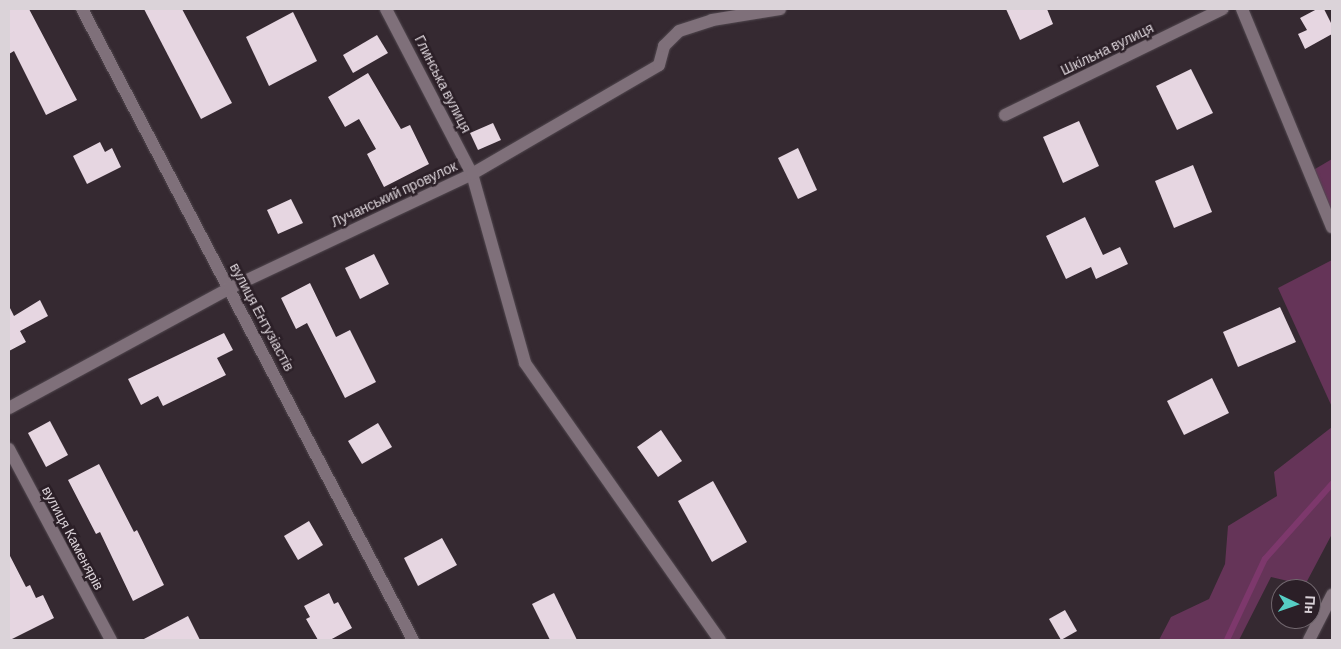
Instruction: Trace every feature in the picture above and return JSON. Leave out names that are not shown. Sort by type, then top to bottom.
[{"type":"street","name":"вулиця Ентузіастів","points":[[82,9],[413,640]]},
{"type":"street","name":"Глинська вулиця","points":[[386,9],[472,174],[524,363],[720,640]]},
{"type":"street","name":"Лучанський провулок","points":[[9,408],[230,288],[472,174],[659,65],[664,46],[679,31],[712,20],[780,9]]},
{"type":"street","name":"Шкільна вулиця","points":[[1005,115],[1222,9]]},
{"type":"street","points":[[1242,9],[1332,227]]},
{"type":"street","name":"вулиця Каменярів","points":[[9,449],[111,640]]},
{"type":"street","points":[[1309,640],[1332,595]]},
{"type":"shaded area","points":[[1332,159],[1332,227],[1310,172]]},
{"type":"shaded area","points":[[1332,260],[1332,407],[1278,288]]},
{"type":"shaded area","points":[[1332,427],[1332,534],[1308,579],[1280,579],[1271,577],[1239,640],[1159,640],[1171,617],[1209,599],[1225,564],[1228,526],[1277,496],[1274,472]]},
{"type":"building","points":[[9,9],[29,9],[77,100],[46,115],[14,51],[9,54]]},
{"type":"building","points":[[144,9],[182,9],[232,103],[201,119]]},
{"type":"building","points":[[1006,9],[1047,9],[1053,24],[1020,40]]},
{"type":"building","points":[[1317,9],[1324,9],[1332,25],[1332,34],[1305,49],[1298,34],[1307,30],[1300,18]]},
{"type":"building","points":[[293,12],[317,61],[269,86],[246,37]]},
{"type":"building","points":[[377,35],[388,53],[353,73],[343,55]]},
{"type":"building","points":[[1191,69],[1213,113],[1177,130],[1156,86]]},
{"type":"building","points":[[368,73],[401,129],[410,125],[429,164],[384,187],[367,154],[376,149],[359,119],[345,127],[328,97]]},
{"type":"building","points":[[1079,121],[1099,166],[1063,183],[1043,137]]},
{"type":"building","points":[[493,123],[501,140],[478,150],[470,133]]},
{"type":"building","points":[[100,142],[105,152],[112,148],[121,167],[87,184],[73,156]]},
{"type":"building","points":[[798,148],[817,190],[798,199],[778,158]]},
{"type":"building","points":[[1193,165],[1212,212],[1174,228],[1155,181]]},
{"type":"building","points":[[291,199],[303,223],[278,234],[267,210]]},
{"type":"building","points":[[1085,217],[1103,255],[1120,247],[1128,264],[1096,279],[1091,267],[1066,279],[1046,236]]},
{"type":"building","points":[[374,254],[389,284],[360,299],[345,268]]},
{"type":"building","points":[[310,283],[336,337],[350,330],[376,382],[345,398],[307,323],[296,329],[281,298]]},
{"type":"building","points":[[40,300],[48,316],[20,331],[26,342],[9,351],[9,306],[14,316]]},
{"type":"building","points":[[1280,307],[1296,342],[1238,367],[1223,332]]},
{"type":"building","points":[[224,333],[233,350],[217,358],[226,375],[163,406],[158,396],[141,405],[128,379]]},
{"type":"building","points":[[1212,378],[1229,413],[1184,435],[1167,401]]},
{"type":"building","points":[[50,421],[68,455],[46,467],[28,433]]},
{"type":"building","points":[[378,423],[392,447],[362,464],[348,441]]},
{"type":"building","points":[[661,430],[682,461],[658,477],[637,447]]},
{"type":"building","points":[[99,464],[134,532],[137,530],[164,585],[133,601],[100,532],[96,534],[68,480]]},
{"type":"building","points":[[713,481],[747,542],[712,562],[678,501]]},
{"type":"building","points":[[309,521],[323,545],[298,560],[284,536]]},
{"type":"building","points":[[442,538],[457,565],[418,586],[404,558]]},
{"type":"building","points":[[9,554],[26,587],[30,585],[36,598],[43,595],[54,618],[10,640]]},
{"type":"building","points":[[329,593],[334,604],[338,602],[352,628],[330,640],[318,640],[306,619],[310,617],[304,606]]},
{"type":"building","points":[[554,593],[577,640],[550,640],[532,604]]},
{"type":"building","points":[[1065,610],[1077,631],[1061,640],[1049,619]]},
{"type":"building","points":[[188,616],[200,640],[142,640]]},
{"type":"waterway","points":[[1227,640],[1265,559],[1332,484]]}]
